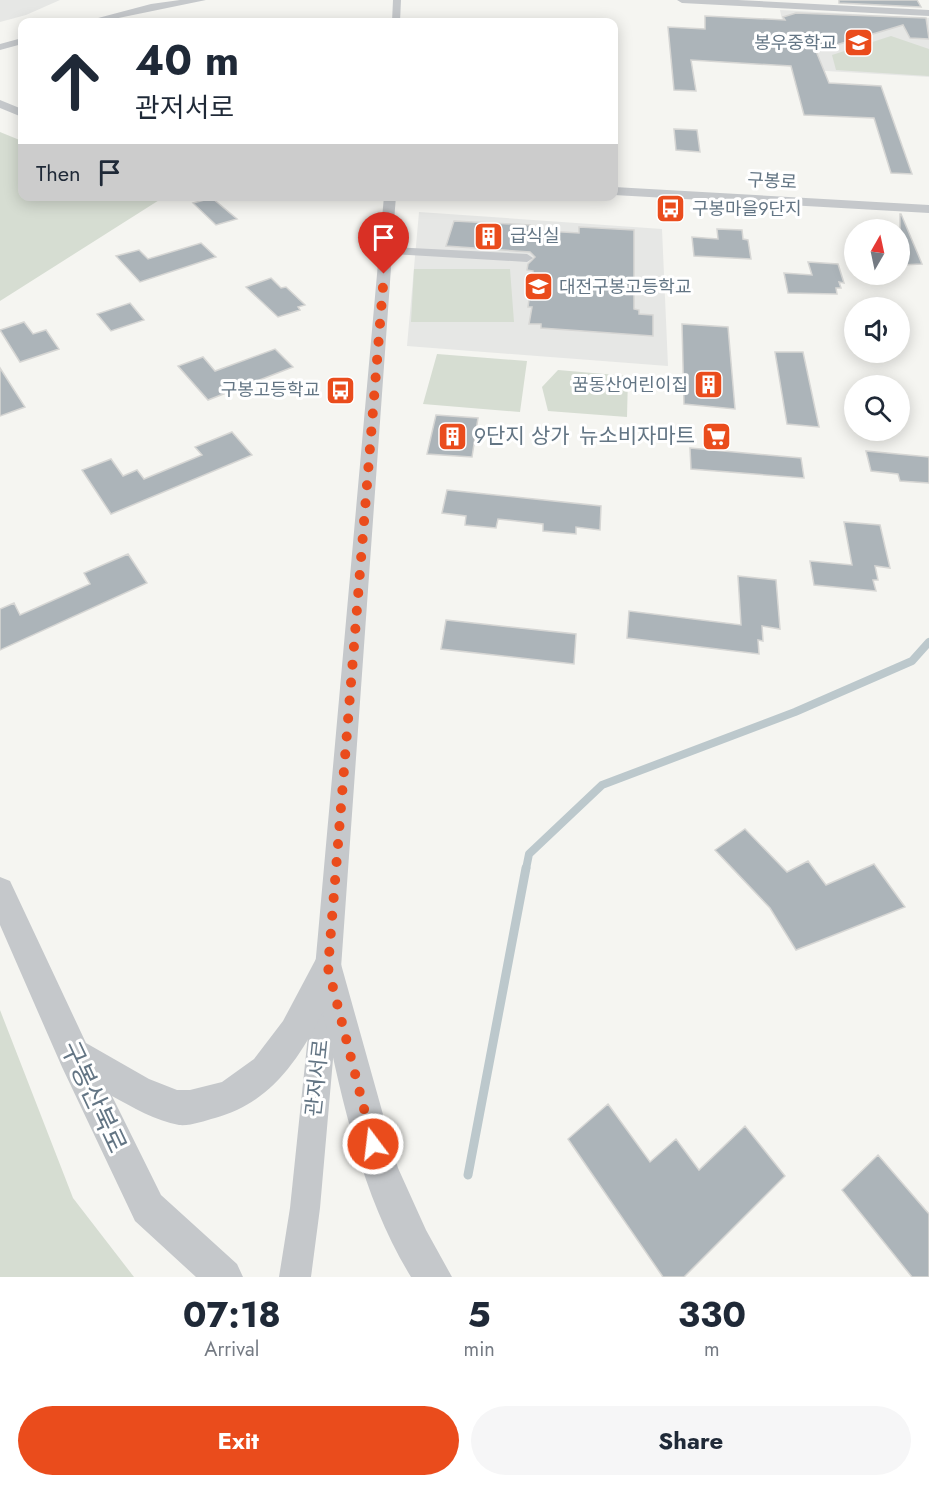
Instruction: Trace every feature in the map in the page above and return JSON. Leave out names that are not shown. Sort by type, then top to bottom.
[{"type":"street","points":[[105,18],[151,7],[201,0]]},
{"type":"street","points":[[396,18],[397,0]]},
{"type":"street","points":[[682,0],[929,13]]},
{"type":"street","points":[[0,47],[18,42]]},
{"type":"street","points":[[0,104],[18,111]]},
{"type":"street","name":"구봉로","points":[[618,191],[929,209]]},
{"type":"street","name":"관저서로","points":[[295,1277],[305,1208],[328,968],[390,201]]},
{"type":"street","points":[[385,250],[527,258]]},
{"type":"street","name":"구봉산북로","points":[[0,891],[74,1055],[148,1208],[224,1277]]},
{"type":"street","points":[[74,1055],[142,1093],[180,1108],[226,1101],[270,1068],[294,1034],[328,968]]},
{"type":"street","points":[[328,968],[379,1165],[414,1251],[433,1277]]},
{"type":"shaded area","points":[[0,0],[60,0],[26,15],[0,22]]},
{"type":"shaded area","name":"봉우중학교","points":[[780,10],[929,18],[929,77],[792,69]]},
{"type":"shaded area","points":[[891,36],[929,49],[929,76],[836,70],[832,55]]},
{"type":"shaded area","points":[[0,132],[18,139],[18,201],[158,201],[0,301]]},
{"type":"shaded area","name":"대전구봉고등학교","points":[[419,212],[662,229],[668,366],[407,346]]},
{"type":"shaded area","points":[[414,269],[510,269],[514,322],[411,322]]},
{"type":"shaded area","points":[[437,354],[527,361],[520,412],[423,404]]},
{"type":"shaded area","points":[[558,370],[628,376],[627,417],[548,411],[542,387]]},
{"type":"shaded area","points":[[0,1010],[73,1198],[134,1277],[0,1277]]},
{"type":"building","points":[[839,0],[917,0],[921,7],[839,3]]},
{"type":"building","points":[[796,13],[926,18],[929,39],[910,38],[903,25],[816,51],[829,83],[881,86],[912,174],[891,173],[874,118],[804,115],[791,66],[691,60],[696,91],[674,90],[668,27],[705,29],[705,16],[785,20],[783,17]]},
{"type":"building","points":[[674,129],[697,130],[700,152],[676,150]]},
{"type":"building","points":[[216,201],[237,219],[216,225],[193,203]]},
{"type":"building","points":[[454,221],[530,225],[529,230],[579,233],[579,227],[634,230],[634,309],[639,310],[639,314],[653,315],[653,336],[541,328],[541,324],[529,324],[532,307],[528,307],[533,271],[527,270],[528,264],[535,257],[530,252],[446,246]]},
{"type":"building","points":[[717,229],[742,230],[743,239],[748,240],[751,259],[694,256],[692,237],[718,239]]},
{"type":"building","points":[[910,235],[922,264],[910,265]]},
{"type":"building","points":[[201,243],[216,257],[140,282],[116,256],[139,250],[148,259]]},
{"type":"building","points":[[808,262],[838,264],[844,283],[839,282],[841,288],[836,288],[837,294],[788,293],[784,273],[812,275]]},
{"type":"building","points":[[271,278],[281,288],[286,287],[305,305],[298,307],[300,310],[278,317],[246,287]]},
{"type":"building","points":[[130,303],[144,320],[111,331],[97,314]]},
{"type":"building","points":[[24,322],[33,334],[46,330],[59,349],[20,362],[0,330]]},
{"type":"building","points":[[682,324],[728,327],[735,409],[684,404]]},
{"type":"building","points":[[275,349],[293,367],[208,400],[178,366],[203,357],[215,371]]},
{"type":"building","points":[[775,352],[803,352],[819,427],[787,424]]},
{"type":"building","points":[[0,368],[25,407],[0,416]]},
{"type":"building","name":"9단지 상가","points":[[436,415],[478,418],[472,457],[427,454]]},
{"type":"building","points":[[232,432],[252,455],[111,514],[82,470],[111,459],[123,476],[137,470],[144,479],[202,455],[195,447]]},
{"type":"building","points":[[690,448],[801,458],[804,478],[691,469]]},
{"type":"building","points":[[866,451],[929,457],[929,483],[900,481],[898,474],[871,471]]},
{"type":"building","points":[[447,490],[601,506],[600,530],[576,527],[576,534],[543,531],[543,524],[498,519],[496,528],[465,525],[466,516],[442,513]]},
{"type":"building","points":[[844,522],[880,525],[890,568],[875,566],[878,580],[873,580],[876,591],[814,585],[810,561],[852,565]]},
{"type":"building","points":[[128,554],[147,583],[0,650],[0,609],[14,603],[20,615],[90,584],[84,573]]},
{"type":"building","points":[[738,576],[776,580],[780,629],[762,626],[763,641],[758,640],[759,654],[627,638],[629,611],[741,625]]},
{"type":"building","points":[[446,620],[576,634],[574,664],[441,649]]},
{"type":"building","points":[[745,829],[787,872],[808,861],[826,885],[874,864],[905,907],[796,950],[770,908],[715,850]]},
{"type":"building","points":[[608,1104],[650,1162],[676,1139],[699,1170],[745,1126],[785,1176],[684,1277],[663,1277],[568,1139]]},
{"type":"building","points":[[878,1155],[929,1214],[929,1277],[912,1277],[842,1190]]},
{"type":"waterway","points":[[526,869],[529,854],[602,785],[795,712],[912,661],[929,642]]},
{"type":"waterway","points":[[468,1175],[526,868]]},
{"type":"place","name":"봉우중학교","points":[[858,43]]},
{"type":"place","name":"구봉마을9단지","points":[[671,209]]},
{"type":"place","name":"급식실","points":[[489,236]]},
{"type":"place","name":"대전구봉고등학교","points":[[538,287]]},
{"type":"place","name":"꿈동산어린이집","points":[[709,385]]},
{"type":"place","name":"구봉고등학교","points":[[341,390]]},
{"type":"place","name":"9단지 상가","points":[[453,436]]},
{"type":"place","name":"뉴소비자마트","points":[[716,436]]},
{"type":"route","points":[[373,1144],[328,968],[384,274]]}]
